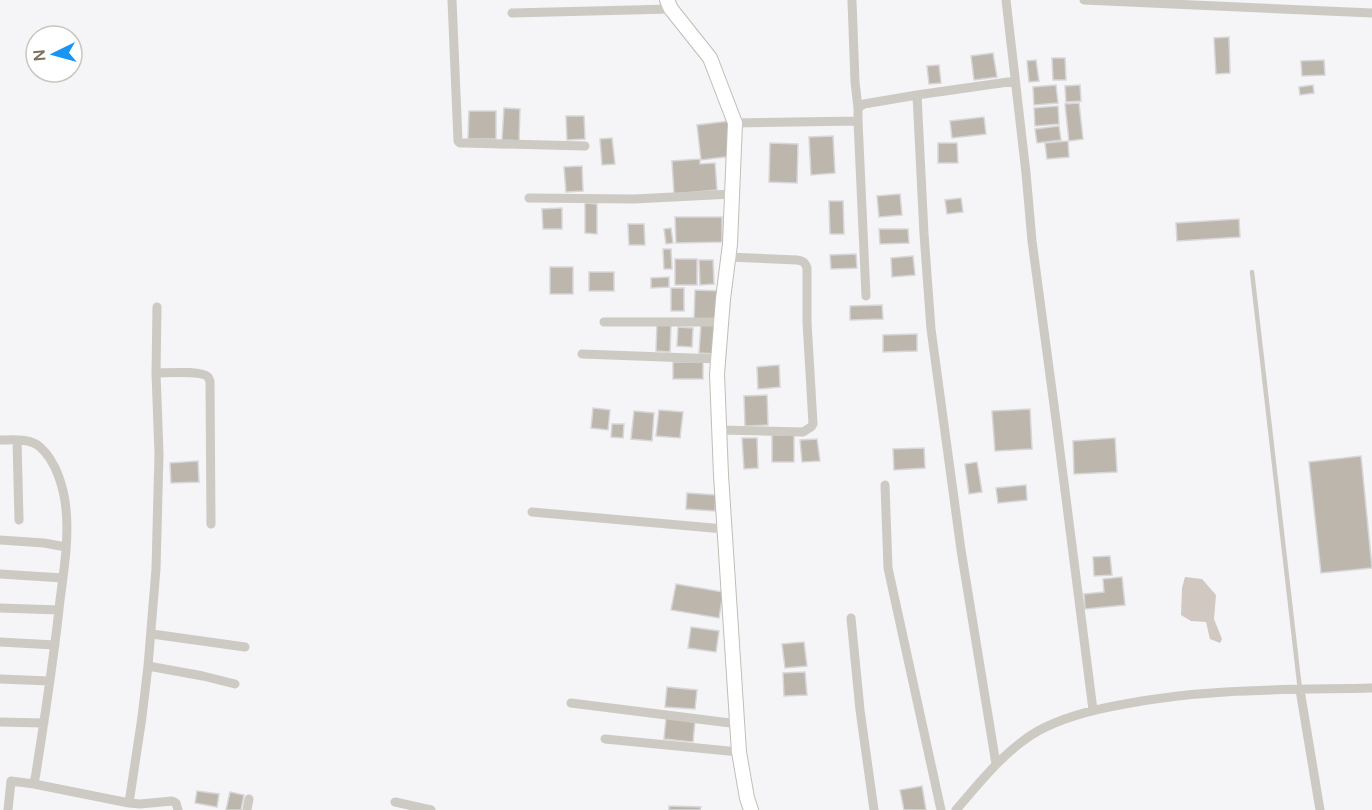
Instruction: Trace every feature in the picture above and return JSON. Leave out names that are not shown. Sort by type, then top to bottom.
[{"type":"street","points":[[452,0],[458,141],[460,143],[585,146]]},
{"type":"street","points":[[1006,0],[1034,263],[1093,710]]},
{"type":"street","points":[[1084,0],[1300,5],[1372,13]]},
{"type":"street","points":[[852,1],[866,296]]},
{"type":"street","points":[[512,13],[669,4],[710,58],[735,123],[728,257],[717,374],[724,529],[740,752],[751,810]]},
{"type":"street","points":[[858,108],[864,104],[1015,81]]},
{"type":"street","points":[[918,95],[930,329],[961,550],[996,764]]},
{"type":"street","points":[[735,123],[858,121]]},
{"type":"street","points":[[529,198],[634,199],[732,194]]},
{"type":"street","points":[[719,430],[802,432],[813,424],[805,264],[797,260],[728,257]]},
{"type":"street","points":[[129,802],[152,634],[156,569],[159,454],[156,373],[157,308]]},
{"type":"street","points":[[604,322],[721,322]]},
{"type":"street","points":[[582,354],[718,359]]},
{"type":"street","points":[[156,373],[197,373],[209,377],[211,524]]},
{"type":"street","points":[[0,440],[32,442],[46,453],[58,472],[66,508],[63,578],[34,784]]},
{"type":"street","points":[[16,440],[19,520]]},
{"type":"street","points":[[885,484],[888,568],[940,810]]},
{"type":"street","points":[[532,512],[724,529]]},
{"type":"street","points":[[0,540],[66,547]]},
{"type":"street","points":[[0,574],[63,578]]},
{"type":"street","points":[[0,608],[59,610]]},
{"type":"street","points":[[851,618],[860,710],[874,810]]},
{"type":"street","points":[[152,634],[245,647]]},
{"type":"street","points":[[0,642],[55,645]]},
{"type":"street","points":[[148,666],[235,684]]},
{"type":"street","points":[[0,679],[50,681]]},
{"type":"street","points":[[956,810],[996,764],[1038,731],[1093,710],[1180,695],[1372,688]]},
{"type":"street","points":[[1300,690],[1320,810]]},
{"type":"street","points":[[571,704],[738,724]]},
{"type":"street","points":[[0,722],[44,723]]},
{"type":"street","points":[[605,739],[740,752]]},
{"type":"street","points":[[0,780],[34,784],[140,804],[172,801],[176,803],[178,810]]},
{"type":"street","points":[[8,810],[11,781]]},
{"type":"street","points":[[247,810],[249,800]]},
{"type":"street","points":[[395,802],[431,810]]},
{"type":"lane","points":[[1252,272],[1300,690]]},
{"type":"shaded area","points":[[1185,577],[1202,579],[1216,595],[1214,619],[1222,639],[1220,643],[1210,639],[1206,622],[1191,621],[1181,615],[1182,588]]},
{"type":"building","points":[[1229,37],[1230,73],[1216,74],[1214,38]]},
{"type":"building","points":[[993,53],[997,77],[974,80],[971,56]]},
{"type":"building","points":[[1052,58],[1065,58],[1066,80],[1053,80]]},
{"type":"building","points":[[1036,60],[1039,81],[1029,82],[1027,61]]},
{"type":"building","points":[[1324,60],[1325,75],[1302,76],[1301,61]]},
{"type":"building","points":[[939,65],[941,83],[929,84],[927,66]]},
{"type":"building","points":[[1056,85],[1058,103],[1034,105],[1033,87]]},
{"type":"building","points":[[1080,85],[1081,101],[1066,102],[1065,86]]},
{"type":"building","points":[[1313,85],[1314,93],[1300,95],[1299,87]]},
{"type":"building","points":[[1079,103],[1083,139],[1069,141],[1065,104]]},
{"type":"building","points":[[1058,106],[1059,124],[1035,126],[1034,108]]},
{"type":"building","points":[[504,108],[520,109],[519,141],[502,140]]},
{"type":"building","points":[[469,111],[496,111],[496,139],[468,139]]},
{"type":"building","points":[[566,116],[584,116],[585,139],[567,140]]},
{"type":"building","points":[[984,117],[986,134],[952,138],[950,121]]},
{"type":"building","points":[[729,121],[733,156],[701,160],[697,125]]},
{"type":"building","points":[[1059,126],[1061,140],[1037,143],[1035,129]]},
{"type":"building","points":[[833,136],[835,173],[811,175],[809,137]]},
{"type":"building","points":[[612,138],[615,164],[602,165],[600,139]]},
{"type":"building","points":[[1068,141],[1069,157],[1047,159],[1045,143]]},
{"type":"building","points":[[770,143],[798,144],[797,183],[769,182]]},
{"type":"building","points":[[938,143],[957,143],[958,163],[938,163]]},
{"type":"building","points":[[700,159],[700,164],[715,163],[717,190],[674,194],[672,161]]},
{"type":"building","points":[[582,166],[583,191],[566,192],[564,167]]},
{"type":"building","points":[[900,194],[902,215],[879,217],[877,196]]},
{"type":"building","points":[[961,198],[963,212],[947,214],[945,200]]},
{"type":"building","points":[[829,201],[843,201],[844,234],[830,234]]},
{"type":"building","points":[[585,203],[597,204],[597,234],[585,233]]},
{"type":"building","points":[[562,208],[562,229],[543,229],[542,209]]},
{"type":"building","points":[[675,217],[722,217],[722,242],[676,243]]},
{"type":"building","points":[[1239,219],[1240,237],[1177,241],[1176,223]]},
{"type":"building","points":[[628,224],[644,224],[645,245],[629,245]]},
{"type":"building","points":[[671,228],[673,243],[666,244],[664,229]]},
{"type":"building","points":[[879,229],[908,229],[909,243],[880,244]]},
{"type":"building","points":[[663,249],[671,249],[672,269],[664,269]]},
{"type":"building","points":[[856,254],[857,268],[831,269],[830,255]]},
{"type":"building","points":[[913,256],[915,275],[892,277],[891,258]]},
{"type":"building","points":[[675,259],[697,259],[697,285],[675,285]]},
{"type":"building","points":[[699,260],[713,260],[714,284],[700,285]]},
{"type":"building","points":[[550,267],[573,267],[573,294],[550,294]]},
{"type":"building","points":[[589,272],[614,272],[614,291],[589,291]]},
{"type":"building","points":[[669,277],[669,287],[651,288],[651,278]]},
{"type":"building","points":[[671,288],[684,288],[684,311],[671,311]]},
{"type":"building","points":[[695,290],[719,291],[718,321],[694,320]]},
{"type":"building","points":[[882,305],[883,319],[850,320],[850,306]]},
{"type":"building","points":[[657,323],[671,324],[670,352],[656,351]]},
{"type":"building","points":[[701,324],[718,325],[716,354],[699,353]]},
{"type":"building","points":[[678,327],[693,328],[692,347],[677,346]]},
{"type":"building","points":[[917,334],[917,351],[883,352],[883,335]]},
{"type":"building","points":[[673,362],[703,362],[703,379],[673,379]]},
{"type":"building","points":[[779,365],[780,387],[758,389],[757,367]]},
{"type":"building","points":[[767,395],[768,425],[745,426],[744,396]]},
{"type":"building","points":[[593,408],[610,410],[608,430],[591,428]]},
{"type":"building","points":[[1030,409],[1032,449],[995,451],[992,411]]},
{"type":"building","points":[[659,410],[683,412],[680,438],[656,436]]},
{"type":"building","points":[[634,411],[654,413],[652,441],[631,439]]},
{"type":"building","points":[[612,424],[624,424],[623,438],[611,437]]},
{"type":"building","points":[[772,435],[794,435],[794,462],[772,462]]},
{"type":"building","points":[[742,438],[757,438],[758,468],[744,469]]},
{"type":"building","points":[[1115,438],[1117,472],[1074,474],[1073,441]]},
{"type":"building","points":[[817,439],[820,461],[802,462],[800,440]]},
{"type":"building","points":[[924,448],[925,468],[894,470],[893,449]]},
{"type":"building","points":[[1361,456],[1372,568],[1321,573],[1309,462]]},
{"type":"building","points":[[198,461],[199,482],[171,483],[170,463]]},
{"type":"building","points":[[977,462],[982,492],[969,494],[965,464]]},
{"type":"building","points":[[1026,485],[1027,500],[998,503],[996,488]]},
{"type":"building","points":[[687,493],[716,495],[715,511],[686,509]]},
{"type":"building","points":[[1110,556],[1112,575],[1094,576],[1093,557]]},
{"type":"building","points":[[1122,577],[1125,605],[1085,609],[1084,594],[1104,592],[1103,579]]},
{"type":"building","points":[[676,584],[723,592],[719,618],[671,610]]},
{"type":"building","points":[[691,627],[719,631],[716,652],[688,648]]},
{"type":"building","points":[[804,642],[807,666],[785,668],[782,644]]},
{"type":"building","points":[[805,672],[807,695],[784,696],[783,673]]},
{"type":"building","points":[[667,687],[697,690],[695,709],[665,707]]},
{"type":"building","points":[[666,718],[695,721],[693,742],[664,739]]},
{"type":"building","points":[[922,786],[926,810],[904,810],[900,790]]},
{"type":"building","points":[[197,791],[219,794],[217,807],[195,803]]},
{"type":"building","points":[[230,792],[244,795],[241,810],[226,810]]},
{"type":"building","points":[[669,806],[701,807],[700,810],[669,810]]}]
